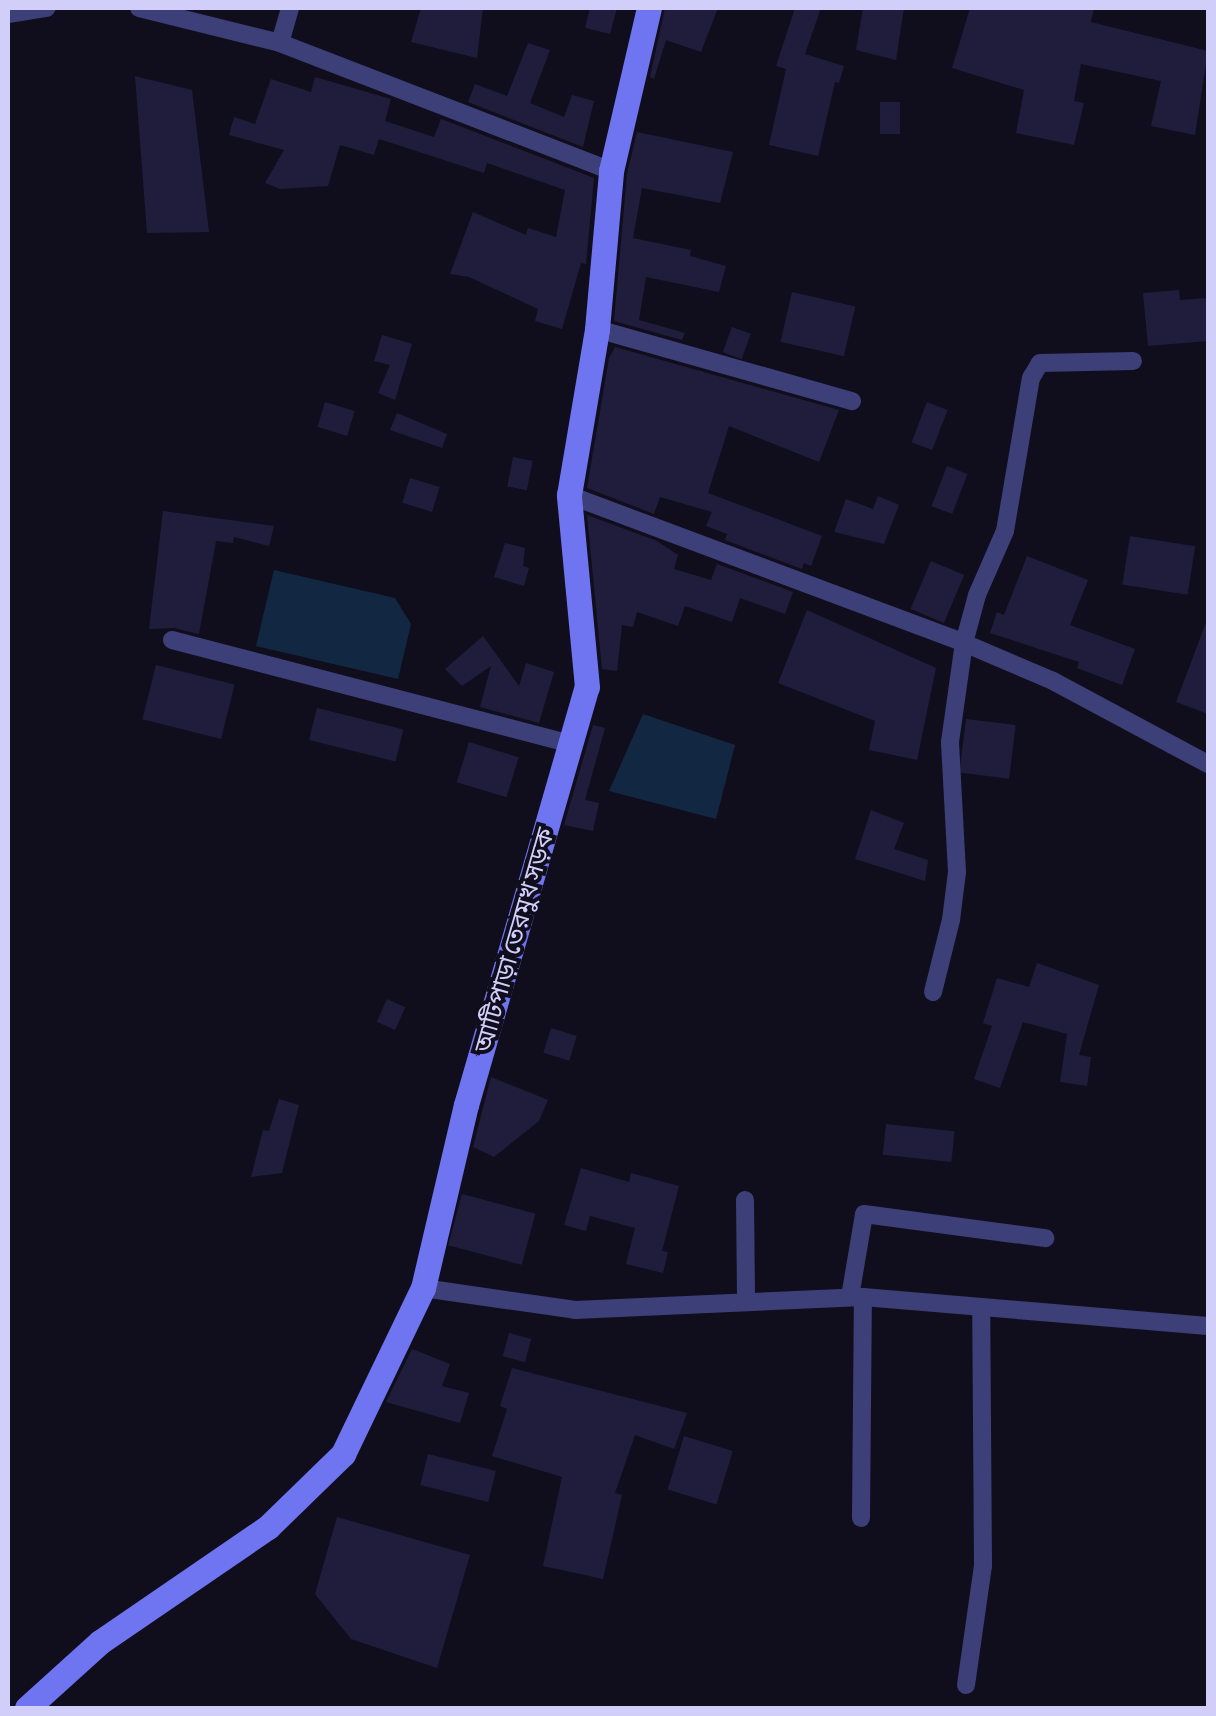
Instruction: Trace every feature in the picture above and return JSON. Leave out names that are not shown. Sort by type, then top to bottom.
[{"type":"main road","name":"আটিপাড়া তেরমুখ সড়ক","points":[[27,1708],[100,1642],[268,1526],[343,1454],[423,1288],[466,1106],[587,688],[569,495],[597,329],[611,170],[648,8]]},
{"type":"street","points":[[8,14],[47,8]]},
{"type":"street","points":[[139,8],[280,44],[611,170]]},
{"type":"street","points":[[280,44],[290,8]]},
{"type":"street","points":[[597,329],[852,401]]},
{"type":"street","points":[[932,992],[951,920],[957,872],[950,742],[964,644],[977,595],[1005,532],[1031,378],[1040,364],[1134,361]]},
{"type":"street","points":[[569,495],[1053,681],[1208,764]]},
{"type":"street","points":[[172,640],[572,744]]},
{"type":"street","points":[[746,1200],[746,1300]]},
{"type":"street","points":[[860,1518],[857,1297],[864,1214],[1045,1238]]},
{"type":"street","points":[[423,1288],[575,1310],[857,1297],[1208,1326]]},
{"type":"street","points":[[966,1685],[983,1566],[982,1307]]},
{"type":"water","points":[[274,570],[395,598],[411,624],[398,679],[256,646]]},
{"type":"water","points":[[643,714],[735,745],[716,819],[609,791]]},
{"type":"building","points":[[421,8],[483,8],[477,58],[411,42]]},
{"type":"building","points":[[590,8],[617,8],[610,34],[585,28]]},
{"type":"building","points":[[665,8],[718,8],[701,52],[666,40],[654,79],[650,77]]},
{"type":"building","points":[[795,8],[821,8],[805,54],[844,66],[839,83],[835,82],[818,156],[769,145],[786,69],[776,66]]},
{"type":"building","points":[[863,8],[904,8],[896,60],[856,50]]},
{"type":"building","points":[[970,8],[1094,8],[1091,22],[1208,51],[1195,135],[1151,126],[1161,81],[1081,64],[1074,101],[1084,103],[1074,145],[1016,133],[1024,90],[952,68]]},
{"type":"building","points":[[528,43],[550,50],[530,103],[564,117],[572,95],[594,101],[583,147],[468,102],[475,84],[507,96]]},
{"type":"building","points":[[135,76],[192,90],[209,232],[147,233]]},
{"type":"building","points":[[315,77],[391,99],[385,121],[434,137],[441,119],[594,178],[586,264],[581,263],[562,329],[535,321],[538,309],[469,277],[450,274],[473,212],[526,235],[528,228],[556,237],[565,190],[487,163],[484,173],[379,139],[374,155],[340,145],[328,186],[280,189],[265,183],[284,150],[229,135],[234,117],[255,124],[271,79],[311,92]]},
{"type":"building","points":[[880,102],[900,102],[900,134],[880,134]]},
{"type":"building","points":[[637,132],[733,152],[720,203],[642,188],[633,238],[691,250],[690,256],[726,266],[719,292],[646,277],[639,320],[685,333],[682,340],[614,321],[627,174]]},
{"type":"building","points":[[1179,290],[1180,300],[1208,298],[1208,341],[1148,346],[1143,293]]},
{"type":"building","points":[[792,292],[855,307],[844,356],[781,342]]},
{"type":"building","points":[[732,327],[751,334],[742,359],[723,352]]},
{"type":"building","points":[[382,335],[412,344],[395,400],[378,393],[390,365],[374,361]]},
{"type":"building","points":[[615,347],[839,410],[819,462],[729,426],[708,493],[822,536],[811,566],[804,563],[802,569],[725,540],[727,534],[706,526],[712,512],[660,497],[654,514],[587,488],[609,358]]},
{"type":"building","points":[[325,402],[355,411],[347,436],[317,427]]},
{"type":"building","points":[[927,402],[948,410],[932,450],[912,442]]},
{"type":"building","points":[[397,413],[447,434],[442,448],[390,430]]},
{"type":"building","points":[[513,457],[533,461],[527,490],[507,486]]},
{"type":"building","points":[[947,466],[968,474],[952,514],[932,506]]},
{"type":"building","points":[[410,478],[440,487],[432,512],[402,503]]},
{"type":"building","points":[[878,496],[899,505],[884,544],[834,532],[846,499],[873,509]]},
{"type":"building","points":[[163,511],[274,526],[269,546],[234,537],[233,543],[216,541],[199,634],[174,628],[149,629]]},
{"type":"building","points":[[587,515],[657,541],[678,555],[674,569],[711,580],[717,564],[793,592],[785,614],[740,598],[732,622],[685,606],[678,626],[637,612],[633,627],[622,625],[617,671],[602,669]]},
{"type":"building","points":[[1130,536],[1195,546],[1188,595],[1122,584]]},
{"type":"building","points":[[505,543],[525,548],[523,566],[529,568],[524,586],[494,577]]},
{"type":"building","points":[[1027,556],[1088,580],[1070,625],[1135,649],[1122,685],[1077,668],[1079,662],[990,633],[997,612],[1004,615]]},
{"type":"building","points":[[931,561],[964,575],[944,623],[911,609]]},
{"type":"building","points":[[807,610],[936,668],[917,760],[869,750],[875,721],[778,683]]},
{"type":"building","points":[[1208,620],[1208,714],[1176,702]]},
{"type":"building","points":[[483,636],[519,686],[526,663],[554,672],[539,723],[480,707],[491,666],[462,686],[445,669]]},
{"type":"building","points":[[156,665],[235,685],[221,739],[142,719]]},
{"type":"building","points":[[317,708],[403,730],[395,762],[309,740]]},
{"type":"building","points":[[966,719],[1016,725],[1009,779],[959,773]]},
{"type":"building","points":[[593,725],[605,728],[585,800],[599,803],[593,831],[564,825]]},
{"type":"building","points":[[469,742],[519,757],[506,797],[457,782]]},
{"type":"building","points":[[871,810],[904,823],[894,849],[928,860],[925,881],[855,859]]},
{"type":"building","points":[[1037,963],[1099,985],[1079,1055],[1091,1057],[1087,1086],[1060,1082],[1067,1034],[1023,1022],[1000,1088],[974,1079],[992,1026],[983,1023],[997,978],[1029,987]]},
{"type":"building","points":[[387,999],[405,1007],[395,1030],[377,1022]]},
{"type":"building","points":[[551,1028],[577,1036],[569,1061],[543,1053]]},
{"type":"building","points":[[491,1077],[548,1100],[539,1121],[494,1157],[473,1147]]},
{"type":"building","points":[[279,1099],[299,1105],[282,1173],[251,1177],[263,1130],[269,1131]]},
{"type":"building","points":[[886,1124],[955,1131],[951,1162],[883,1155]]},
{"type":"building","points":[[581,1168],[629,1182],[631,1173],[679,1186],[662,1251],[668,1252],[663,1273],[626,1264],[635,1228],[590,1216],[586,1231],[564,1225]]},
{"type":"building","points":[[462,1194],[535,1214],[522,1265],[448,1245]]},
{"type":"building","points":[[509,1333],[531,1339],[525,1362],[503,1356]]},
{"type":"building","points":[[412,1349],[450,1364],[442,1386],[469,1393],[460,1423],[386,1402]]},
{"type":"building","points":[[512,1368],[687,1413],[674,1449],[635,1435],[615,1493],[622,1495],[603,1579],[543,1566],[562,1477],[492,1456],[507,1409],[500,1406]]},
{"type":"building","points":[[684,1436],[733,1451],[716,1504],[668,1490]]},
{"type":"building","points":[[428,1454],[496,1471],[488,1502],[420,1485]]},
{"type":"building","points":[[337,1517],[470,1555],[437,1668],[351,1639],[315,1594]]}]
